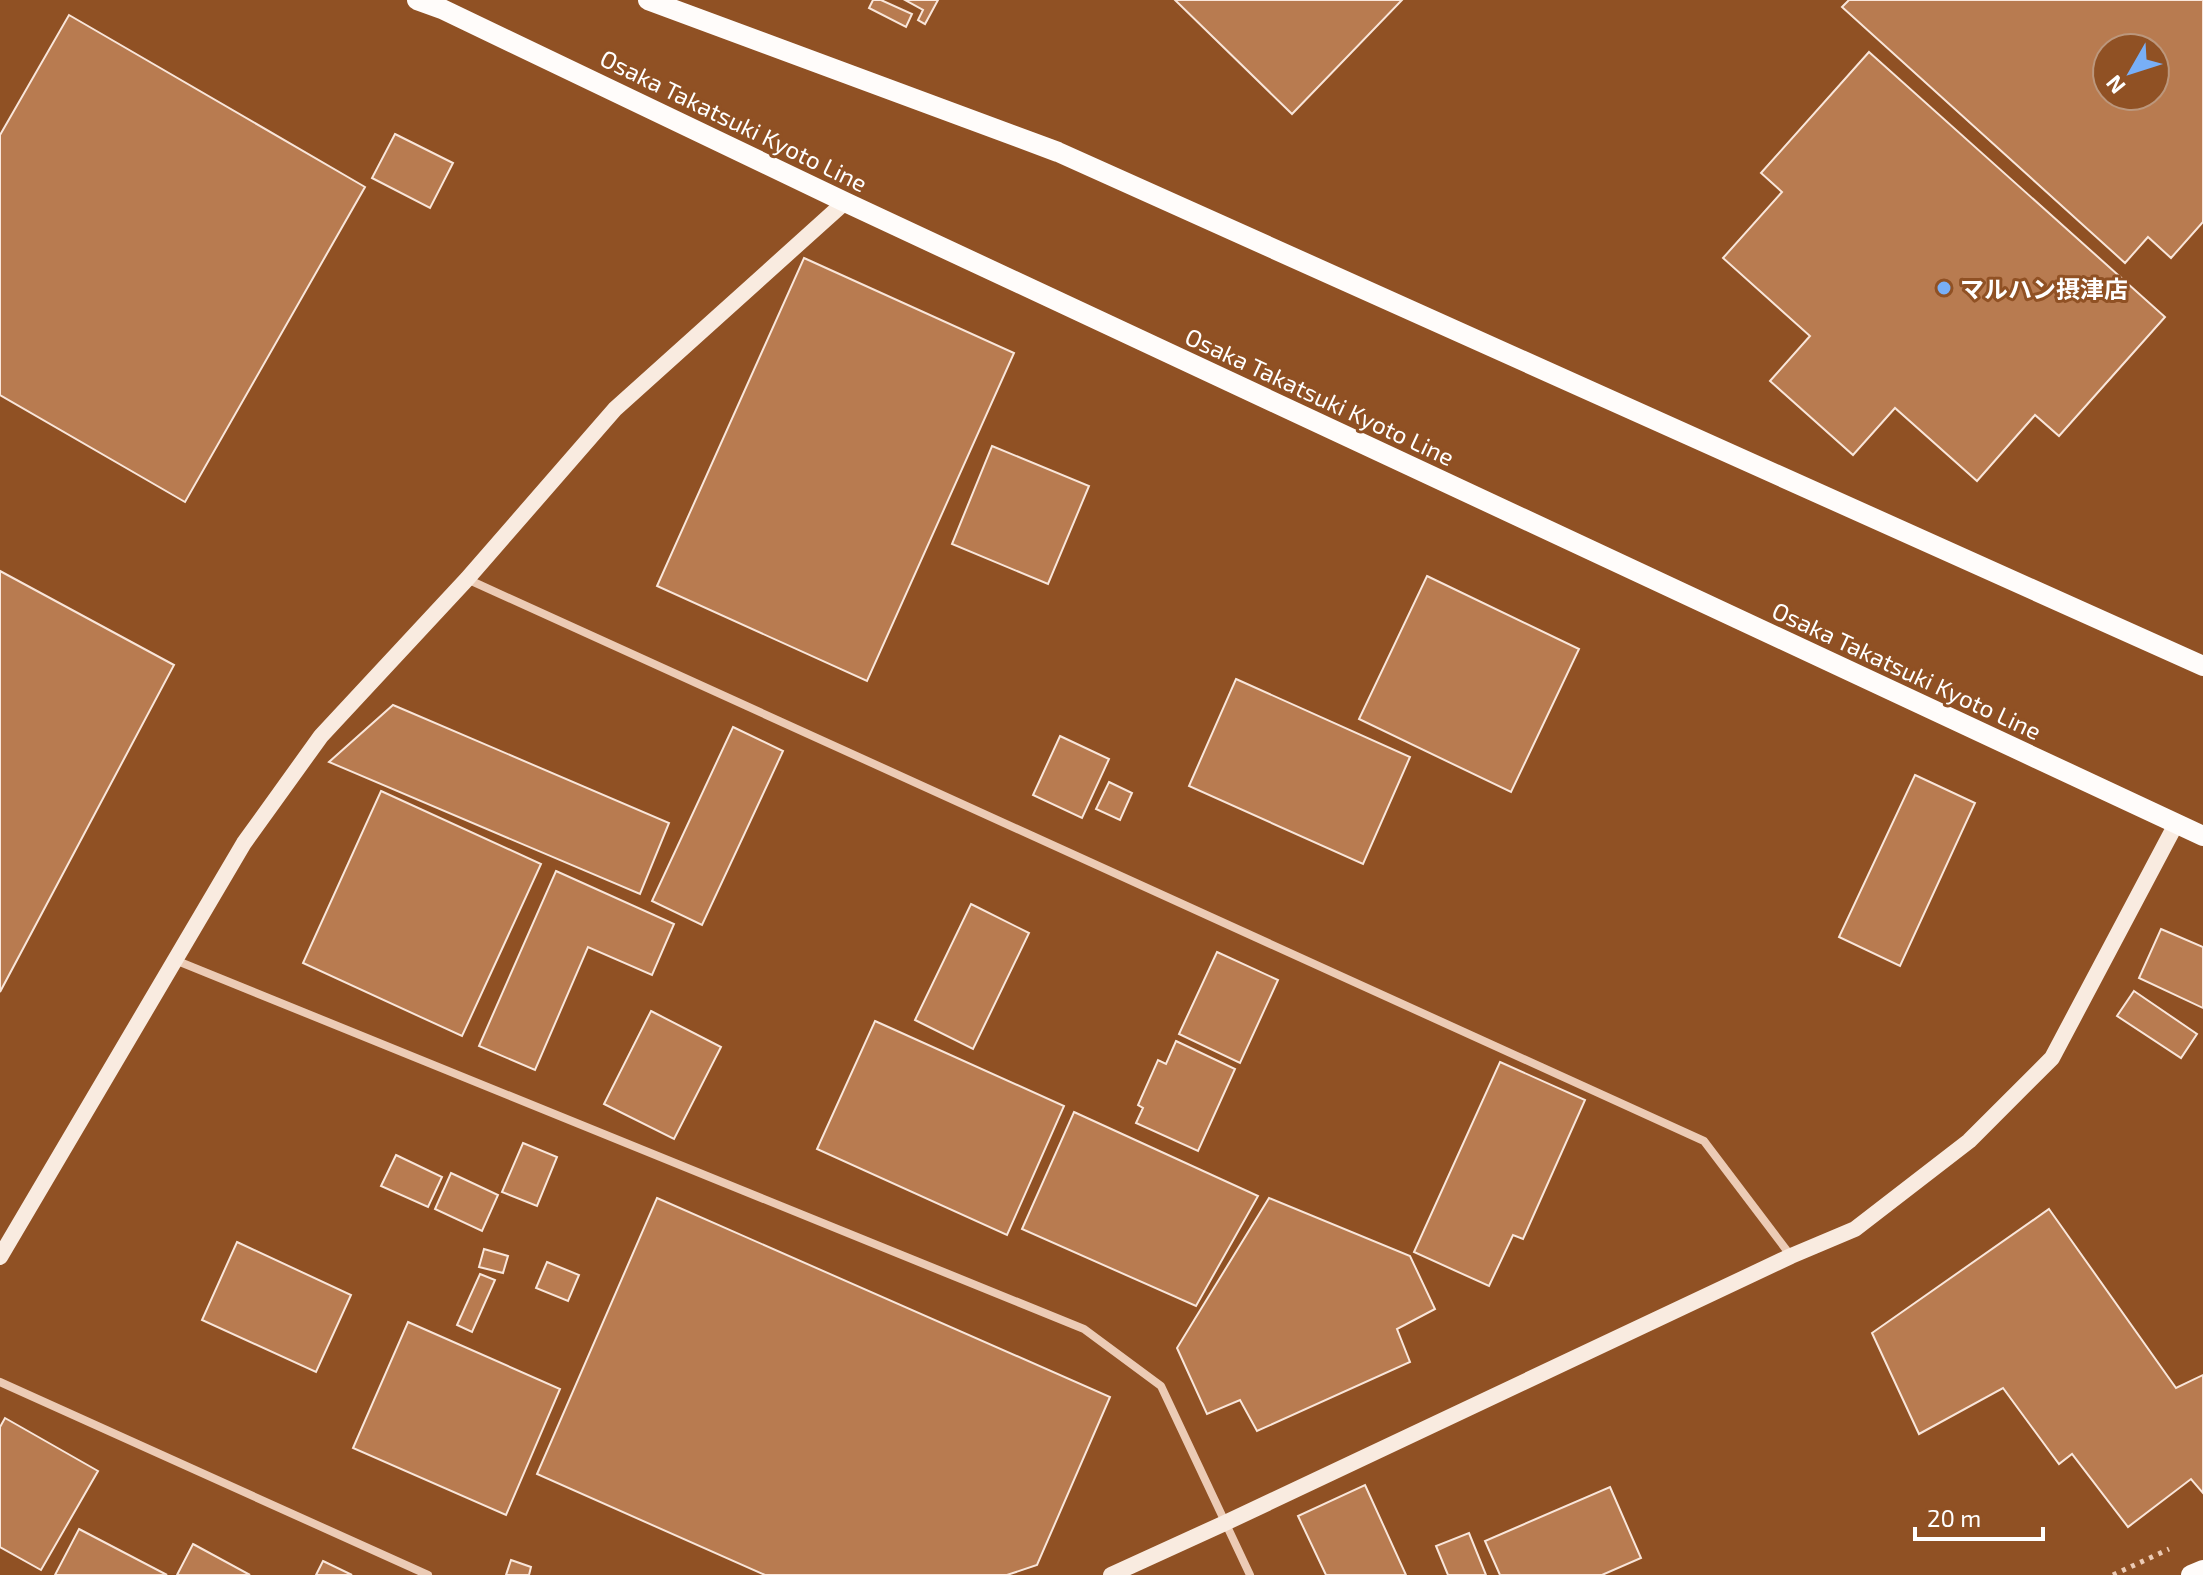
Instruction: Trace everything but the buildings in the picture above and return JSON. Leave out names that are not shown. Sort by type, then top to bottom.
[{"type":"main road","name":"Osaka Takatsuki Kyoto Line","points":[[417,0],[442,9],[845,202],[2203,836]]},
{"type":"main road","points":[[648,0],[1058,152],[2203,666]]},
{"type":"main road","points":[[2191,1575],[2203,1570]]},
{"type":"street","points":[[0,1257],[244,843],[321,736],[467,579],[615,409],[845,202]]},
{"type":"street","points":[[467,579],[1704,1141],[1791,1256]]},
{"type":"street","points":[[1111,1575],[1791,1256],[1855,1229],[1969,1141],[2052,1058],[2176,824]]},
{"type":"street","points":[[175,960],[1084,1329],[1161,1386],[1250,1575]]},
{"type":"street","points":[[0,1382],[428,1575]]},
{"type":"path","points":[[2113,1575],[2177,1546]]},
{"type":"place","name":"マルハン摂津店","points":[[1944,288]]}]
